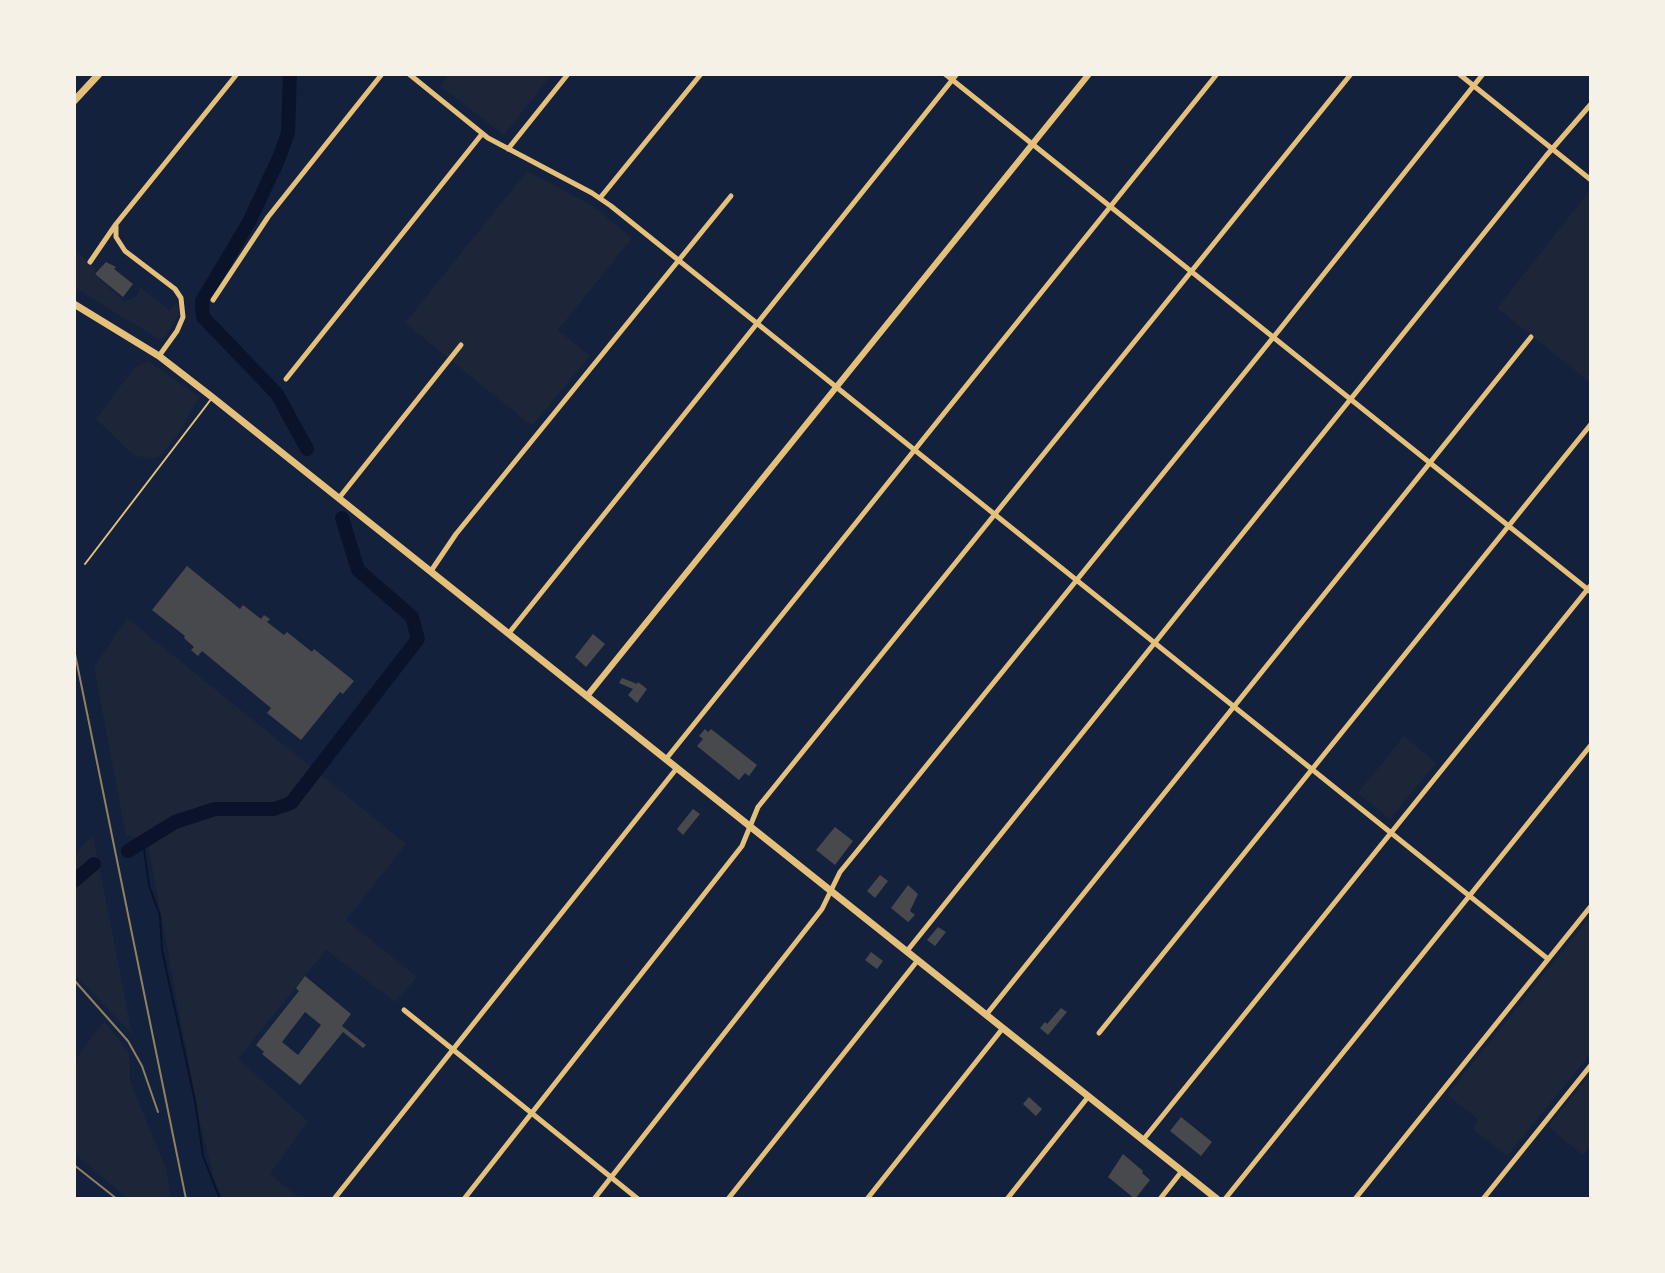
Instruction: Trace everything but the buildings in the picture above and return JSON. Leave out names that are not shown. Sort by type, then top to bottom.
[{"type":"main road","points":[[74,101],[98,75]]},
{"type":"main road","points":[[74,304],[159,356],[212,397],[1217,1199]]},
{"type":"street","points":[[90,262],[116,224],[237,74]]},
{"type":"street","points":[[213,300],[268,217],[382,74]]},
{"type":"street","points":[[409,74],[482,134],[600,198],[1548,959]]},
{"type":"street","points":[[508,149],[568,74]]},
{"type":"street","points":[[600,198],[701,74]]},
{"type":"street","points":[[945,74],[954,77],[1110,206],[1590,589],[1143,1140]]},
{"type":"street","points":[[587,696],[1089,74]]},
{"type":"street","points":[[666,759],[1217,74]]},
{"type":"street","points":[[464,1199],[742,846],[758,807],[1351,74]]},
{"type":"street","points":[[1459,74],[1591,180]]},
{"type":"street","points":[[594,1199],[813,921],[840,872],[1483,74]]},
{"type":"street","points":[[509,633],[954,77]]},
{"type":"street","points":[[907,951],[1591,104]]},
{"type":"street","points":[[286,379],[482,134]]},
{"type":"street","points":[[431,571],[456,534],[731,196]]},
{"type":"street","points":[[116,224],[119,244],[175,289],[182,301],[183,317],[159,356]]},
{"type":"street","points":[[986,1015],[1531,337]]},
{"type":"street","points":[[339,498],[461,345]]},
{"type":"street","points":[[1099,1033],[1591,424]]},
{"type":"street","points":[[1225,1199],[1591,745]]},
{"type":"street","points":[[334,1199],[677,768]]},
{"type":"street","points":[[1355,1199],[1591,906]]},
{"type":"street","points":[[728,1199],[918,960]]},
{"type":"street","points":[[404,1010],[638,1199]]},
{"type":"street","points":[[867,1199],[1003,1028]]},
{"type":"street","points":[[1483,1199],[1591,1065]]},
{"type":"street","points":[[1007,1199],[1088,1097]]},
{"type":"street","points":[[1160,1199],[1182,1171]]},
{"type":"lane","points":[[85,564],[212,397]]},
{"type":"shaded area","points":[[450,74],[552,74],[504,135],[440,86]]},
{"type":"shaded area","points":[[527,171],[593,206],[632,238],[558,330],[590,356],[532,426],[405,323]]},
{"type":"shaded area","points":[[1591,189],[1591,383],[1497,308]]},
{"type":"shaded area","points":[[74,248],[96,269],[94,274],[125,302],[137,296],[140,287],[169,310],[177,303],[179,315],[166,336],[160,340],[74,287]]},
{"type":"shaded area","points":[[148,361],[199,397],[178,435],[160,456],[150,459],[133,455],[96,419],[134,368]]},
{"type":"shaded area","points":[[127,618],[406,844],[346,920],[417,977],[395,1002],[326,950],[238,1059],[308,1121],[270,1174],[301,1199],[223,1199],[214,1179],[199,1118],[147,840],[126,835],[94,667]]},
{"type":"shaded area","points":[[1404,736],[1436,763],[1390,819],[1358,793]]},
{"type":"shaded area","points":[[93,835],[132,1034],[74,974],[74,854]]},
{"type":"shaded area","points":[[1591,916],[1591,1053],[1507,1156],[1473,1129],[1478,1119],[1447,1095]]},
{"type":"shaded area","points":[[104,1021],[129,1052],[130,1081],[166,1169],[171,1199],[128,1199],[74,1153],[74,1061]]},
{"type":"shaded area","points":[[1591,1073],[1591,1145],[1583,1155],[1548,1127]]},
{"type":"waterway","points":[[290,74],[288,133],[279,158],[249,222],[202,301],[203,317],[277,394],[307,449]]},
{"type":"waterway","points":[[128,851],[175,822],[215,809],[274,809],[291,803],[418,639],[412,617],[358,570],[342,518]]},
{"type":"waterway","points":[[143,842],[149,885],[160,916],[162,950],[195,1101],[203,1156],[220,1199]]},
{"type":"waterway","points":[[74,881],[94,864]]},
{"type":"railway","points":[[74,649],[186,1199]]},
{"type":"railway","points":[[74,980],[128,1041],[142,1066],[158,1112]]},
{"type":"railway","points":[[74,1165],[117,1199]]}]
